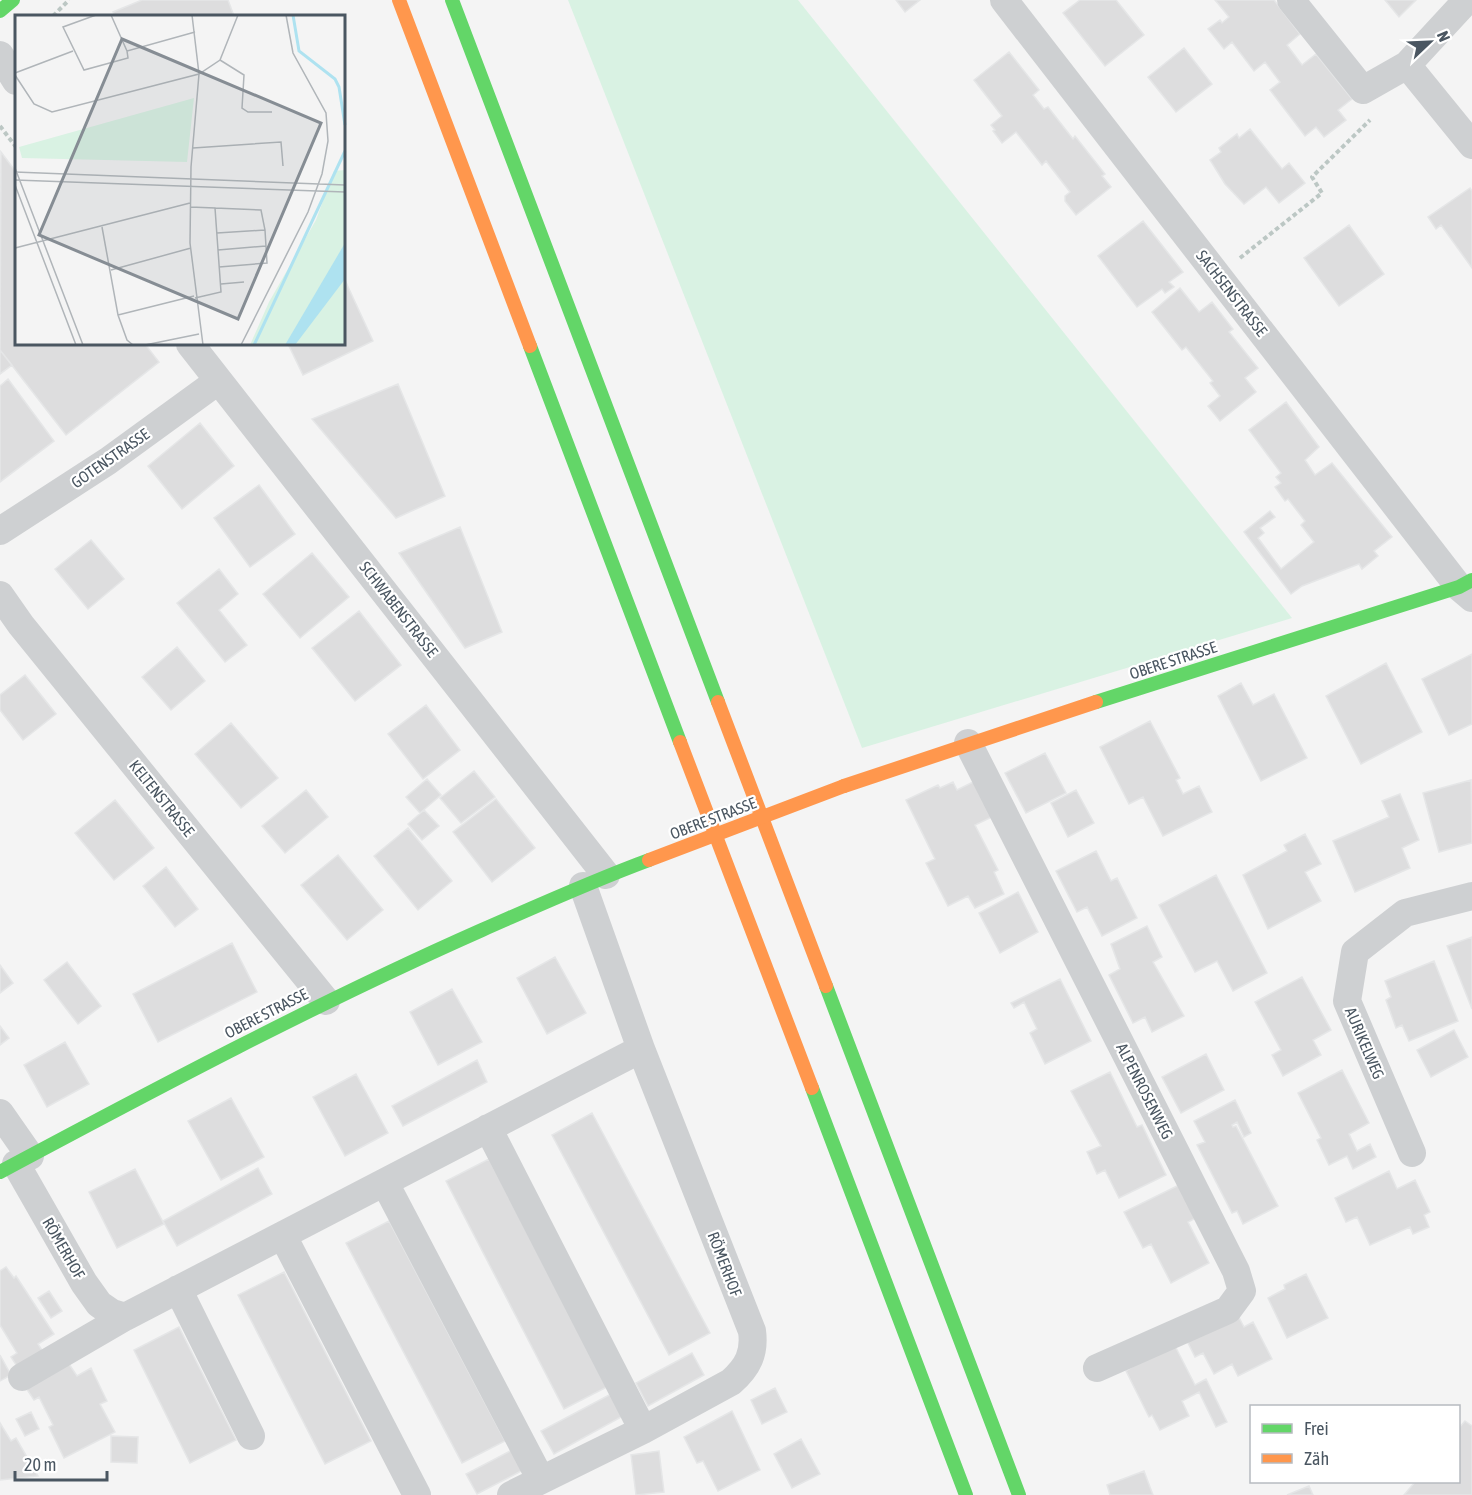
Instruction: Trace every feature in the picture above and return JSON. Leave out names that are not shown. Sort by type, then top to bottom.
[{"type":"main road","points":[[0,11],[13,0]]},
{"type":"main road","points":[[399,0],[966,1495]]},
{"type":"main road","points":[[452,0],[1019,1495]]},
{"type":"main road","name":"OBERE STRASSE","points":[[15,1164],[169,1080],[326,1001],[594,881],[844,786],[968,743],[1468,588]]},
{"type":"street","name":"SACHSENSTRASSE","points":[[1004,0],[1218,276],[1468,588]]},
{"type":"street","points":[[1291,0],[1363,90],[1407,65],[1467,0]]},
{"type":"street","points":[[0,55],[15,79]]},
{"type":"street","points":[[1407,65],[1472,145]]},
{"type":"street","name":"SCHWABENSTRASSE","points":[[191,345],[594,881]]},
{"type":"street","name":"GOTENSTRASSE","points":[[0,531],[108,461],[218,381]]},
{"type":"street","name":"KELTENSTRASSE","points":[[0,595],[28,634],[326,1001]]},
{"type":"street","name":"ALPENROSENWEG","points":[[968,743],[1236,1271],[1242,1291],[1228,1310],[1097,1368]]},
{"type":"street","name":"RÖMERHOF","points":[[511,1495],[643,1430],[731,1382],[743,1371],[754,1347],[752,1331],[641,1049],[594,881]]},
{"type":"street","name":"AURIKELWEG","points":[[1412,1153],[1347,1001],[1355,952],[1405,912],[1472,896]]},
{"type":"street","points":[[22,1377],[125,1317],[641,1049]]},
{"type":"street","name":"RÖMERHOF","points":[[0,1113],[15,1164],[84,1284],[99,1304],[112,1313],[125,1317]]},
{"type":"street","points":[[488,1128],[643,1430]]},
{"type":"street","points":[[385,1183],[541,1480]]},
{"type":"street","points":[[283,1236],[417,1495]]},
{"type":"street","points":[[178,1289],[251,1436]]},
{"type":"path","points":[[54,15],[68,0]]},
{"type":"path","points":[[1218,276],[1322,193],[1312,177],[1376,114],[1363,90]]},
{"type":"path","points":[[0,126],[15,146]]},
{"type":"green space","points":[[568,0],[798,0],[1292,618],[862,748]]},
{"type":"building","points":[[142,0],[228,0],[234,15],[114,15],[113,12]]},
{"type":"building","points":[[896,0],[920,0],[905,12]]},
{"type":"building","points":[[1080,0],[1116,0],[1144,35],[1105,66],[1063,13]]},
{"type":"building","points":[[1215,0],[1274,0],[1300,34],[1287,45],[1302,65],[1316,54],[1352,99],[1338,110],[1346,120],[1324,137],[1316,127],[1305,136],[1270,90],[1280,82],[1265,62],[1254,71],[1232,42],[1224,49],[1208,29],[1220,20],[1222,23],[1229,17]]},
{"type":"building","points":[[1385,0],[1416,0],[1399,17]]},
{"type":"building","points":[[1184,48],[1212,84],[1176,112],[1148,77]]},
{"type":"building","points":[[1009,52],[1039,90],[1033,95],[1044,109],[1048,107],[1073,139],[1075,136],[1105,174],[1102,176],[1111,187],[1076,215],[1065,201],[1065,196],[1070,192],[1046,161],[1042,165],[1016,132],[1002,143],[993,131],[995,130],[991,125],[1002,116],[974,80]]},
{"type":"building","points":[[1250,129],[1282,169],[1289,163],[1305,183],[1279,203],[1266,187],[1244,204],[1225,184],[1210,160],[1221,152],[1219,148],[1237,134],[1239,138]]},
{"type":"building","points":[[1,152],[15,171],[15,345],[146,345],[159,362],[66,435],[0,350]]},
{"type":"building","points":[[1470,188],[1472,191],[1472,268],[1441,225],[1436,229],[1428,217]]},
{"type":"building","points":[[1143,221],[1183,272],[1169,282],[1174,287],[1165,293],[1162,289],[1137,307],[1098,256]]},
{"type":"building","points":[[1349,225],[1384,274],[1339,306],[1304,258]]},
{"type":"building","points":[[345,280],[373,341],[303,375],[288,345],[345,345]]},
{"type":"building","points":[[1180,288],[1199,312],[1212,302],[1233,329],[1229,332],[1258,368],[1245,378],[1256,392],[1220,421],[1208,406],[1220,396],[1210,383],[1213,381],[1186,347],[1182,350],[1152,312]]},
{"type":"building","points":[[0,350],[12,365],[0,374]]},
{"type":"building","points":[[8,379],[54,441],[0,482],[0,386]]},
{"type":"building","points":[[398,384],[445,496],[396,518],[312,419]]},
{"type":"building","points":[[1286,402],[1319,447],[1305,460],[1315,475],[1332,463],[1392,537],[1374,551],[1378,556],[1362,569],[1359,564],[1302,586],[1291,594],[1244,532],[1270,511],[1275,517],[1260,528],[1264,533],[1258,538],[1281,569],[1314,542],[1301,525],[1305,521],[1288,499],[1285,501],[1275,487],[1281,483],[1276,477],[1281,473],[1249,430]]},
{"type":"building","points":[[200,423],[234,466],[182,509],[148,466]]},
{"type":"building","points":[[259,485],[295,534],[250,567],[214,518]]},
{"type":"building","points":[[460,527],[502,632],[465,648],[399,553]]},
{"type":"building","points":[[91,540],[124,579],[88,609],[55,569]]},
{"type":"building","points":[[312,553],[349,597],[300,638],[263,594]]},
{"type":"building","points":[[219,569],[238,594],[219,610],[247,645],[225,662],[177,603]]},
{"type":"building","points":[[359,611],[401,665],[355,701],[312,648]]},
{"type":"building","points":[[177,647],[205,681],[171,710],[142,677]]},
{"type":"building","points":[[1472,654],[1472,724],[1449,735],[1422,679]]},
{"type":"building","points":[[1386,663],[1422,732],[1361,764],[1326,696]]},
{"type":"building","points":[[25,675],[56,714],[23,740],[0,710],[0,695]]},
{"type":"building","points":[[1241,683],[1253,705],[1274,694],[1307,758],[1261,781],[1218,696]]},
{"type":"building","points":[[426,705],[460,750],[423,779],[388,734]]},
{"type":"building","points":[[1150,721],[1180,778],[1176,780],[1183,794],[1199,786],[1212,812],[1163,836],[1143,797],[1129,804],[1100,747]]},
{"type":"building","points":[[231,723],[278,778],[241,808],[195,754]]},
{"type":"building","points":[[1045,753],[1066,793],[1026,813],[1005,773]]},
{"type":"building","points":[[474,771],[495,797],[461,823],[440,798]]},
{"type":"building","points":[[427,779],[441,795],[420,813],[406,797]]},
{"type":"building","points":[[1471,780],[1472,843],[1439,852],[1423,793]]},
{"type":"building","points":[[975,781],[994,816],[975,825],[998,870],[994,872],[1004,894],[975,908],[968,896],[948,906],[926,863],[935,859],[906,800],[938,785],[940,788],[953,782],[957,790]]},
{"type":"building","points":[[306,790],[328,817],[285,853],[262,826]]},
{"type":"building","points":[[1076,790],[1094,823],[1068,837],[1051,803]]},
{"type":"building","points":[[1400,794],[1419,840],[1402,848],[1410,868],[1355,892],[1333,841],[1389,817],[1382,801]]},
{"type":"building","points":[[496,799],[535,848],[492,882],[453,832]]},
{"type":"building","points":[[115,800],[154,848],[114,880],[75,833]]},
{"type":"building","points":[[424,810],[439,826],[422,840],[408,824]]},
{"type":"building","points":[[408,828],[452,881],[418,910],[374,856]]},
{"type":"building","points":[[1305,834],[1321,864],[1305,872],[1321,901],[1268,929],[1243,875],[1287,851],[1284,845]]},
{"type":"building","points":[[1096,851],[1111,881],[1117,878],[1137,918],[1102,936],[1087,907],[1077,912],[1056,871]]},
{"type":"building","points":[[338,855],[383,910],[347,940],[301,885]]},
{"type":"building","points":[[166,867],[198,909],[175,927],[143,886]]},
{"type":"building","points":[[1216,875],[1267,973],[1233,991],[1217,961],[1195,972],[1159,905]]},
{"type":"building","points":[[1018,892],[1038,932],[1000,953],[979,913]]},
{"type":"building","points":[[1147,926],[1162,957],[1153,962],[1184,1016],[1152,1032],[1145,1017],[1133,1023],[1109,975],[1120,969],[1111,944]]},
{"type":"building","points":[[1472,937],[1472,1009],[1447,946]]},
{"type":"building","points":[[232,943],[257,992],[158,1042],[133,994]]},
{"type":"building","points":[[555,957],[586,1013],[547,1034],[517,978]]},
{"type":"building","points":[[1434,961],[1458,1021],[1409,1041],[1402,1025],[1396,1028],[1386,1000],[1391,997],[1385,981]]},
{"type":"building","points":[[67,962],[101,1006],[78,1024],[44,980]]},
{"type":"building","points":[[0,965],[13,983],[0,993]]},
{"type":"building","points":[[1302,977],[1331,1030],[1313,1040],[1321,1055],[1283,1076],[1272,1055],[1281,1050],[1255,1002]]},
{"type":"building","points":[[1060,979],[1091,1041],[1045,1064],[1030,1033],[1037,1029],[1024,1002],[1014,1008],[1011,1003]]},
{"type":"building","points":[[452,989],[482,1042],[438,1065],[410,1012]]},
{"type":"building","points":[[0,1026],[9,1038],[0,1045]]},
{"type":"building","points":[[1454,1030],[1468,1057],[1431,1077],[1417,1050]]},
{"type":"building","points":[[65,1042],[89,1084],[47,1107],[24,1065]]},
{"type":"building","points":[[1206,1054],[1224,1090],[1181,1113],[1162,1077]]},
{"type":"building","points":[[477,1060],[487,1082],[403,1126],[392,1106]]},
{"type":"building","points":[[1342,1070],[1369,1123],[1349,1134],[1357,1151],[1370,1144],[1376,1157],[1353,1169],[1347,1156],[1329,1165],[1317,1140],[1321,1138],[1298,1093]]},
{"type":"building","points":[[1110,1072],[1137,1127],[1142,1125],[1166,1175],[1119,1198],[1105,1170],[1097,1174],[1087,1152],[1101,1146],[1071,1091]]},
{"type":"building","points":[[356,1074],[388,1133],[345,1156],[313,1097]]},
{"type":"building","points":[[231,1098],[264,1157],[221,1180],[188,1121]]},
{"type":"building","points":[[1235,1100],[1251,1133],[1244,1137],[1237,1122],[1232,1125],[1236,1126],[1278,1206],[1243,1224],[1237,1211],[1232,1213],[1197,1145],[1205,1142],[1194,1121]]},
{"type":"building","points":[[592,1113],[710,1333],[669,1355],[552,1135]]},
{"type":"building","points":[[489,1159],[607,1387],[564,1409],[446,1181]]},
{"type":"building","points":[[258,1168],[272,1194],[177,1246],[163,1221]]},
{"type":"building","points":[[135,1169],[164,1224],[117,1248],[89,1192]]},
{"type":"building","points":[[1389,1171],[1397,1189],[1415,1180],[1430,1212],[1424,1215],[1429,1227],[1413,1234],[1410,1227],[1370,1245],[1357,1217],[1346,1222],[1335,1198]]},
{"type":"building","points":[[1179,1185],[1196,1218],[1188,1222],[1209,1263],[1171,1283],[1151,1244],[1143,1248],[1124,1212]]},
{"type":"building","points":[[389,1221],[505,1441],[462,1463],[346,1243]]},
{"type":"building","points":[[6,1267],[14,1278],[16,1276],[54,1334],[38,1344],[45,1355],[20,1371],[11,1357],[17,1353],[0,1325],[0,1271]]},
{"type":"building","points":[[284,1272],[371,1441],[325,1464],[238,1295]]},
{"type":"building","points":[[1306,1274],[1328,1318],[1287,1338],[1268,1298],[1285,1289],[1284,1285]]},
{"type":"building","points":[[49,1291],[62,1311],[51,1318],[38,1298]]},
{"type":"building","points":[[1234,1308],[1244,1327],[1253,1322],[1272,1359],[1238,1376],[1232,1364],[1214,1374],[1203,1353],[1195,1357],[1186,1339]]},
{"type":"building","points":[[179,1327],[236,1440],[190,1463],[134,1350]]},
{"type":"building","points":[[1172,1340],[1195,1385],[1206,1379],[1227,1422],[1216,1427],[1199,1392],[1182,1401],[1189,1416],[1160,1430],[1152,1415],[1149,1417],[1126,1371]]},
{"type":"building","points":[[692,1353],[704,1375],[648,1406],[636,1383]]},
{"type":"building","points":[[0,1355],[11,1375],[0,1381]]},
{"type":"building","points":[[65,1358],[77,1376],[91,1368],[107,1401],[100,1404],[115,1432],[64,1458],[49,1427],[53,1425],[39,1397],[34,1400],[24,1385]]},
{"type":"building","points":[[775,1388],[787,1412],[762,1424],[751,1400]]},
{"type":"building","points":[[611,1394],[623,1416],[554,1454],[541,1431]]},
{"type":"building","points":[[732,1411],[760,1470],[718,1491],[703,1461],[697,1463],[684,1437]]},
{"type":"building","points":[[31,1412],[39,1429],[25,1436],[16,1419]]},
{"type":"building","points":[[1465,1421],[1472,1426],[1472,1495],[1404,1495],[1414,1483],[1460,1483],[1460,1427]]},
{"type":"building","points":[[0,1423],[11,1441],[16,1438],[38,1476],[0,1480]]},
{"type":"building","points":[[111,1436],[138,1437],[137,1463],[111,1462]]},
{"type":"building","points":[[801,1439],[820,1474],[792,1488],[774,1454]]},
{"type":"building","points":[[516,1448],[527,1468],[477,1494],[466,1474]]},
{"type":"building","points":[[659,1451],[664,1492],[636,1495],[631,1455]]},
{"type":"building","points":[[1144,1471],[1153,1495],[1110,1495],[1107,1485]]},
{"type":"building","points":[[1309,1486],[1313,1495],[1287,1495]]},
{"type":"traffic: fast","points":[[0,11],[13,0]]},
{"type":"traffic: fast","points":[[452,0],[718,702]]},
{"type":"traffic: fast","points":[[530,346],[680,742]]},
{"type":"traffic: fast","points":[[1096,702],[1459,587],[1472,580]]},
{"type":"traffic: fast","points":[[0,1172],[179,1077],[359,987],[523,912],[649,860]]},
{"type":"traffic: fast","points":[[826,986],[1019,1495]]},
{"type":"traffic: fast","points":[[812,1088],[966,1495]]},
{"type":"traffic: slow","points":[[399,0],[530,346]]},
{"type":"traffic: slow","points":[[718,702],[826,986]]},
{"type":"traffic: slow","points":[[844,786],[1096,702]]},
{"type":"traffic: slow","points":[[680,742],[812,1088]]},
{"type":"traffic: slow","points":[[649,860],[844,786]]}]
